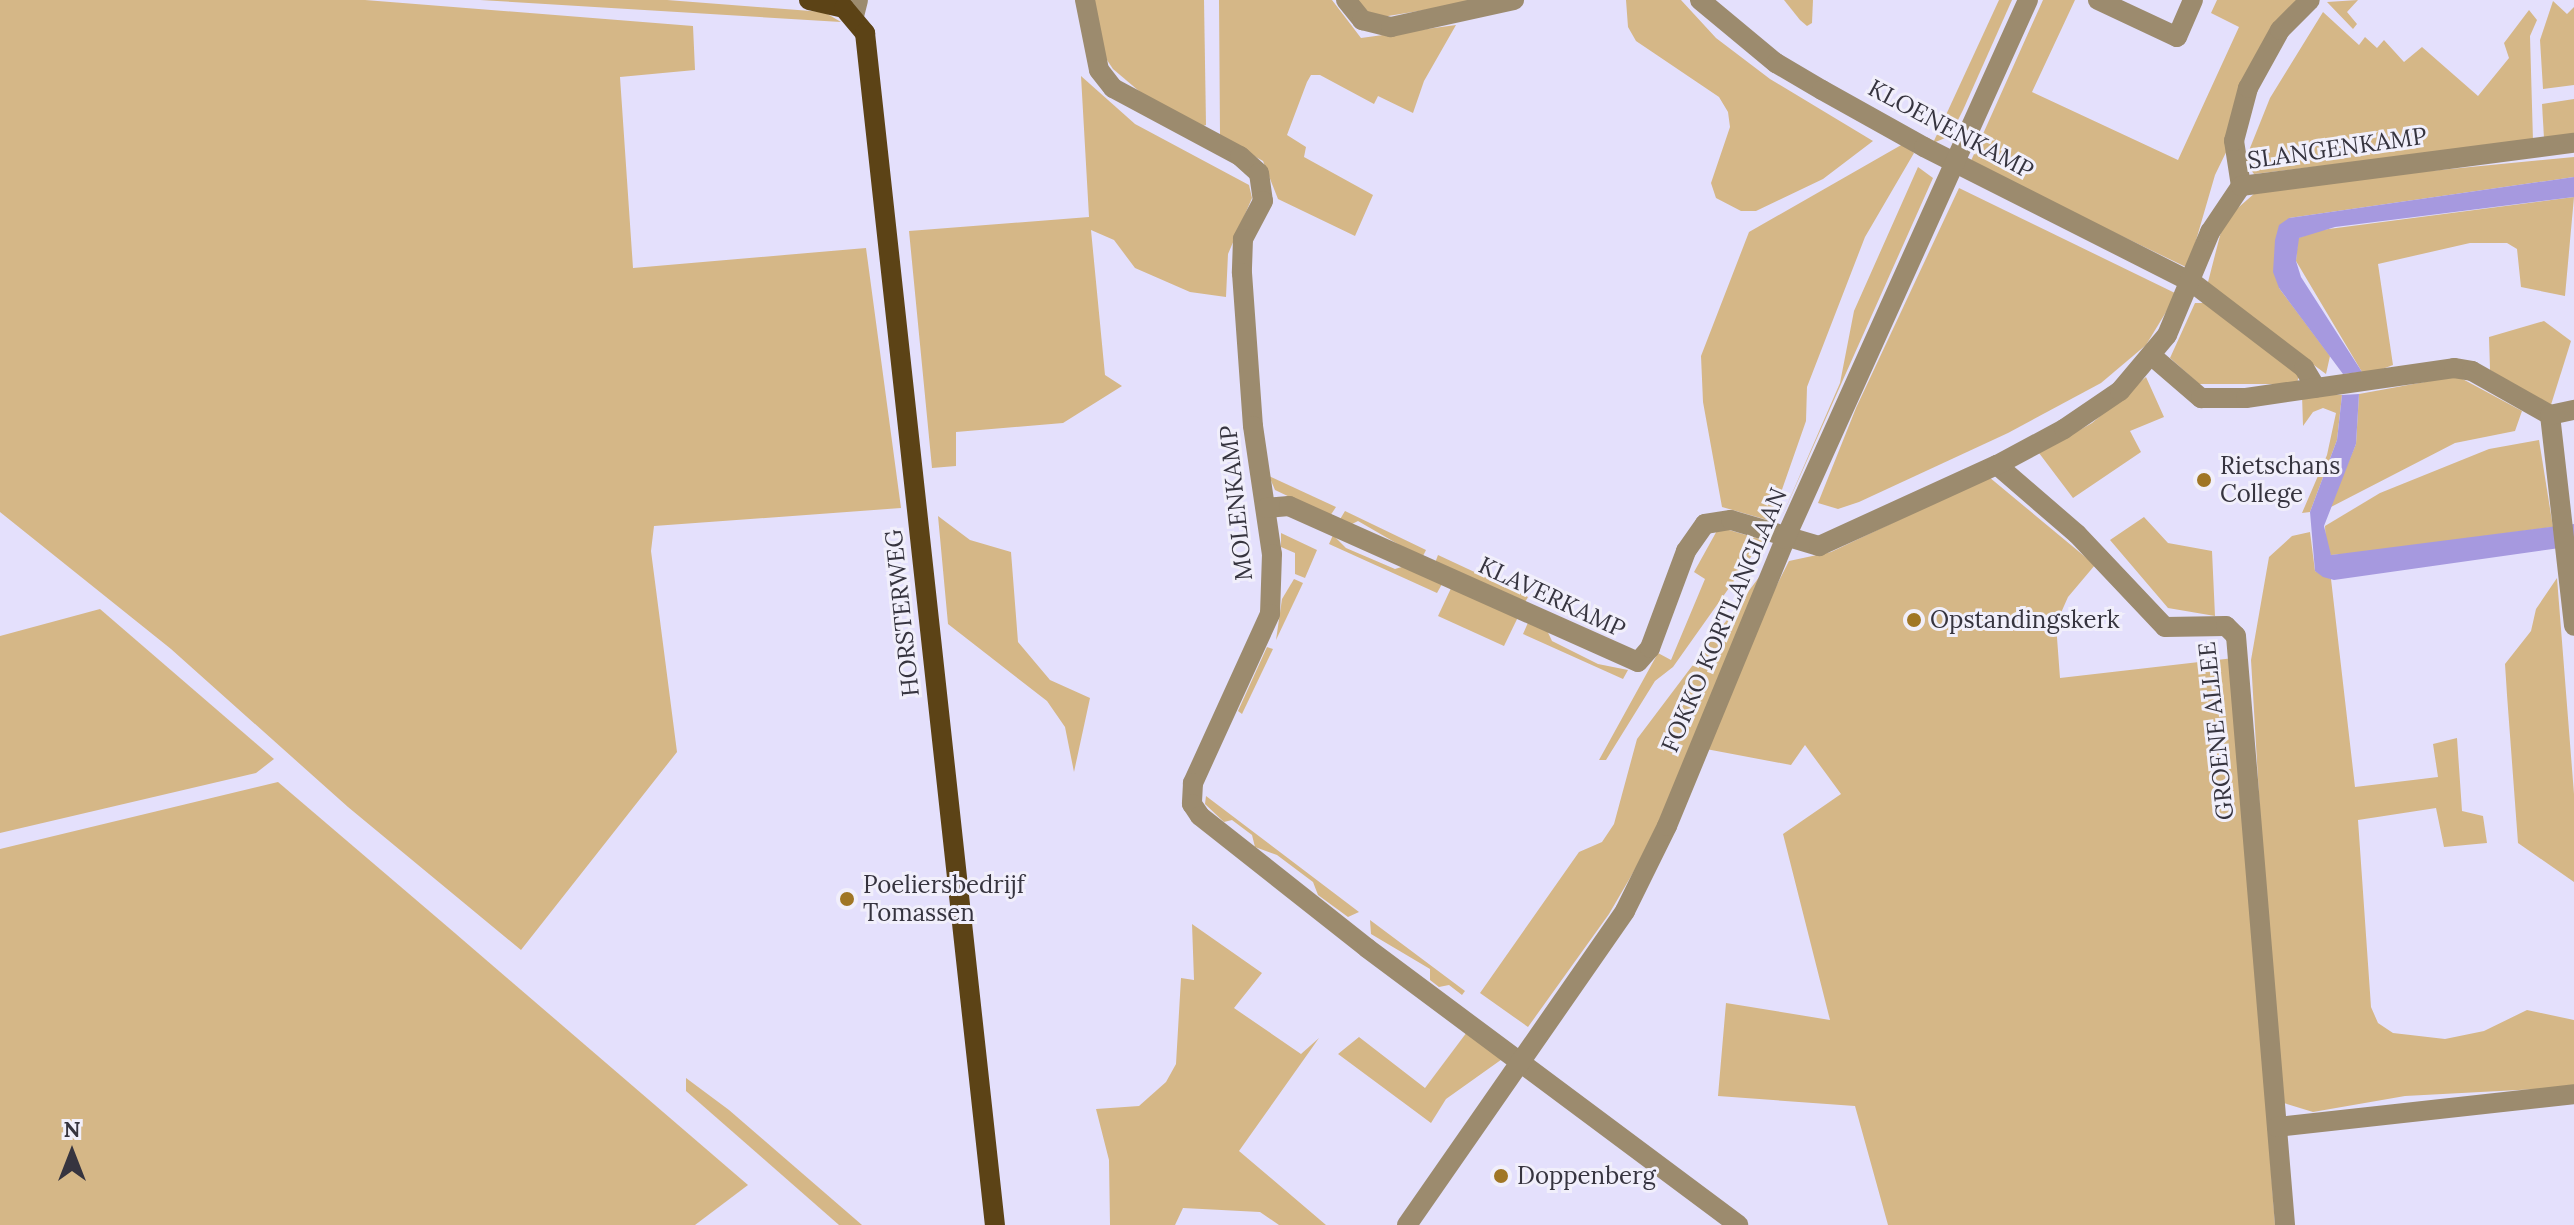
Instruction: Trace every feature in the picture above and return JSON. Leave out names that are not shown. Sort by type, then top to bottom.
[{"type":"main road","points":[[809,0],[856,8]]},
{"type":"main road","name":"HORSTERWEG","points":[[856,8],[865,33],[995,1225]]},
{"type":"street","name":"MOLENKAMP","points":[[1085,0],[1099,70],[1113,88],[1240,156],[1259,173],[1263,201],[1243,239],[1242,273],[1253,426],[1272,554],[1270,614],[1193,783],[1192,804],[1200,816],[1367,948],[1487,1033],[1738,1225]]},
{"type":"street","points":[[1346,0],[1362,20],[1391,27],[1514,0]]},
{"type":"street","name":"KLOENENKAMP","points":[[1700,0],[1776,63],[1956,163],[2193,283]]},
{"type":"street","name":"FOKKO KORTLANGLAAN","points":[[1407,1225],[1625,911],[1667,826],[1785,539],[2028,0]]},
{"type":"street","points":[[2098,0],[2177,37],[2193,0]]},
{"type":"street","points":[[2241,186],[2234,141],[2248,88],[2280,30],[2310,0]]},
{"type":"street","name":"SLANGENKAMP","points":[[1785,539],[1819,546],[1997,465],[2087,414],[2120,391],[2152,356],[2193,283],[2210,232],[2241,186],[2574,143]]},
{"type":"street","points":[[2193,283],[2304,368],[2316,388]]},
{"type":"street","points":[[2152,356],[2201,398],[2246,398],[2454,368],[2472,371],[2550,415],[2574,410]]},
{"type":"street","points":[[2550,415],[2574,626]]},
{"type":"street","name":"GROENE ALLEE","points":[[1997,465],[2077,534],[2165,627],[2226,626],[2236,636],[2285,1225]]},
{"type":"street","name":"KLAVERKAMP","points":[[1266,508],[1289,506],[1633,663],[1646,657],[1686,551],[1705,524],[1731,520],[1785,539]]},
{"type":"street","points":[[2277,1127],[2574,1094]]},
{"type":"shaded area","points":[[0,0],[365,0],[693,26],[695,70],[620,77],[633,268],[866,248],[901,508],[654,526],[651,551],[677,752],[521,950],[348,807],[171,649],[0,512]]},
{"type":"shaded area","points":[[480,0],[667,0],[824,12],[841,22]]},
{"type":"shaded area","points":[[1093,0],[1204,0],[1206,125],[1200,127],[1146,97],[1113,69],[1101,51]]},
{"type":"shaded area","points":[[1219,0],[1332,0],[1361,38],[1456,25],[1424,81],[1413,113],[1378,96],[1374,104],[1320,75],[1311,75],[1307,82],[1287,135],[1306,147],[1304,157],[1373,195],[1355,236],[1278,199],[1263,161],[1220,137]]},
{"type":"shaded area","points":[[1353,0],[1486,0],[1382,17],[1365,14]]},
{"type":"shaded area","points":[[1626,0],[1681,0],[1716,38],[1770,79],[1873,141],[1823,179],[1756,211],[1741,211],[1716,198],[1711,183],[1730,127],[1728,112],[1719,97],[1636,41],[1628,27]]},
{"type":"shaded area","points":[[1784,0],[1813,0],[1812,23],[1807,26]]},
{"type":"shaded area","points":[[1999,0],[2012,0],[1963,110],[1950,136],[1933,143]]},
{"type":"shaded area","points":[[2043,0],[2075,0],[2032,92],[2178,160],[2239,27],[2211,13],[2217,0],[2300,0],[2215,175],[2188,268],[1970,163]]},
{"type":"shaded area","points":[[2358,0],[2347,12],[2357,24],[2353,29],[2327,2]]},
{"type":"shaded area","points":[[2553,1],[2567,14],[2574,7],[2574,85],[2543,89],[2540,40]]},
{"type":"shaded area","points":[[2529,10],[2537,20],[2530,36],[2533,141],[2254,174],[2248,166],[2246,158],[2270,98],[2323,12],[2359,45],[2365,37],[2377,48],[2384,40],[2404,62],[2422,47],[2478,96],[2509,58],[2504,43]]},
{"type":"shaded area","points":[[1081,76],[1135,124],[1249,185],[1252,198],[1228,254],[1226,297],[1190,292],[1135,268],[1114,240],[1091,230],[1105,375],[1122,386],[1063,423],[956,432],[956,466],[932,468],[909,231],[1089,217]]},
{"type":"shaded area","points":[[2574,99],[2574,134],[2544,138],[2542,104]]},
{"type":"shaded area","points":[[1903,144],[1914,153],[1865,237],[1807,387],[1806,421],[1771,521],[1722,507],[1703,402],[1701,356],[1749,232]]},
{"type":"shaded area","points":[[2574,157],[2574,177],[2289,218],[2279,288],[2330,356],[2326,374],[2207,286],[2224,220],[2255,193],[2317,182]]},
{"type":"shaded area","points":[[1918,167],[1933,178],[1780,521],[1840,383],[1854,311]]},
{"type":"shaded area","points":[[2574,177],[2574,197],[2335,227],[2299,238],[2296,261],[2301,277],[2362,372],[2343,374],[2279,288],[2273,272],[2279,225],[2289,218]]},
{"type":"shaded area","points":[[1959,188],[2177,294],[2146,345],[2101,383],[2008,433],[1859,502],[1838,509],[1818,503],[1856,408]]},
{"type":"shaded area","points":[[2574,197],[2565,296],[2521,287],[2517,249],[2507,243],[2470,243],[2378,264],[2393,365],[2377,371],[2362,372],[2296,261],[2298,238],[2321,230]]},
{"type":"shaded area","points":[[2195,303],[2206,303],[2300,369],[2297,384],[2199,384],[2170,358]]},
{"type":"shaded area","points":[[2544,321],[2571,341],[2550,408],[2490,370],[2489,337]]},
{"type":"shaded area","points":[[2457,376],[2522,411],[2515,431],[2455,443],[2329,508],[2356,444],[2359,394]]},
{"type":"shaded area","points":[[2146,377],[2164,417],[2130,431],[2141,452],[2073,498],[2039,453],[2092,423]]},
{"type":"shaded area","points":[[2359,394],[2356,444],[2324,526],[2331,555],[2574,524],[2574,546],[2334,580],[2323,577],[2315,571],[2310,512],[2337,440],[2342,395]]},
{"type":"shaded area","points":[[2302,395],[2342,395],[2337,440],[2310,512],[2302,513],[2327,455],[2336,413],[2323,408],[2313,412],[2303,426]]},
{"type":"shaded area","points":[[2539,440],[2553,527],[2356,553],[2331,555],[2326,547],[2325,526],[2380,493],[2489,449]]},
{"type":"shaded area","points":[[1269,476],[1336,507],[1330,516],[1275,490]]},
{"type":"shaded area","points":[[1989,477],[2095,565],[2068,597],[2056,624],[2060,678],[2234,658],[2275,1225],[1888,1225],[1855,1106],[1718,1096],[1726,1003],[1830,1020],[1783,834],[1841,794],[1805,745],[1791,765],[1706,749],[1756,626],[1789,561],[1831,552]]},
{"type":"shaded area","points":[[1345,511],[1426,550],[1422,558],[1358,521],[1350,525],[1339,521]]},
{"type":"shaded area","points":[[938,516],[970,540],[1011,552],[1018,642],[1050,680],[1090,698],[1074,772],[1065,727],[1047,701],[948,624]]},
{"type":"shaded area","points":[[2144,517],[2168,543],[2212,551],[2215,616],[2168,608],[2110,540]]},
{"type":"shaded area","points":[[1719,527],[1763,540],[1673,667],[1655,681],[1606,760],[1599,760],[1658,653],[1671,660],[1705,579],[1694,572]]},
{"type":"shaded area","points":[[2310,532],[2315,571],[2331,579],[2355,787],[2438,777],[2433,744],[2457,738],[2462,811],[2483,816],[2487,843],[2444,847],[2436,808],[2358,820],[2371,1007],[2378,1023],[2393,1033],[2445,1039],[2484,1031],[2527,1010],[2574,1020],[2574,1087],[2405,1096],[2313,1112],[2277,1101],[2251,660],[2269,557],[2292,536]]},
{"type":"shaded area","points":[[1281,533],[1317,550],[1305,578],[1295,574],[1295,553],[1281,547]]},
{"type":"shaded area","points":[[1333,535],[1346,548],[1395,569],[1405,566],[1442,584],[1437,593],[1329,544]]},
{"type":"shaded area","points":[[1438,555],[1528,597],[1524,604],[1435,563]]},
{"type":"shaded area","points":[[1760,576],[1655,835],[1609,914],[1528,1027],[1480,993],[1579,852],[1602,842],[1614,824],[1637,739]]},
{"type":"shaded area","points":[[2557,578],[2574,794],[2574,882],[2518,843],[2505,664],[2531,631],[2536,609]]},
{"type":"shaded area","points":[[1294,579],[1303,583],[1276,640],[1282,599]]},
{"type":"shaded area","points":[[1453,584],[1519,615],[1504,646],[1438,616]]},
{"type":"shaded area","points":[[100,609],[274,759],[256,773],[0,833],[0,636]]},
{"type":"shaded area","points":[[1530,618],[1544,624],[1552,641],[1598,664],[1628,670],[1623,679],[1523,634]]},
{"type":"shaded area","points":[[1267,647],[1273,649],[1242,714],[1238,711]]},
{"type":"shaded area","points":[[278,782],[748,1185],[695,1225],[0,1225],[0,849]]},
{"type":"shaded area","points":[[1206,796],[1359,912],[1348,917],[1318,895],[1313,882],[1277,855],[1255,847],[1252,835],[1232,820],[1224,822],[1205,804]]},
{"type":"shaded area","points":[[1370,920],[1465,991],[1462,995],[1449,985],[1439,987],[1430,980],[1430,969],[1371,934]]},
{"type":"shaded area","points":[[1192,924],[1262,973],[1234,1008],[1301,1054],[1319,1038],[1239,1151],[1326,1225],[1279,1225],[1260,1212],[1183,1208],[1175,1225],[1110,1225],[1109,1160],[1096,1109],[1139,1106],[1166,1082],[1176,1064],[1181,978],[1194,980]]},
{"type":"shaded area","points":[[1467,1032],[1505,1057],[1446,1099],[1431,1123],[1338,1054],[1359,1037],[1425,1088]]},
{"type":"shaded area","points":[[686,1078],[729,1110],[862,1225],[839,1225],[686,1091]]},
{"type":"place","name":"Rietschans College","points":[[2204,480]]},
{"type":"place","name":"Opstandingskerk","points":[[1914,620]]},
{"type":"place","name":"Poeliersbedrijf Tomassen","points":[[847,899]]},
{"type":"place","name":"Doppenberg","points":[[1501,1176]]}]
